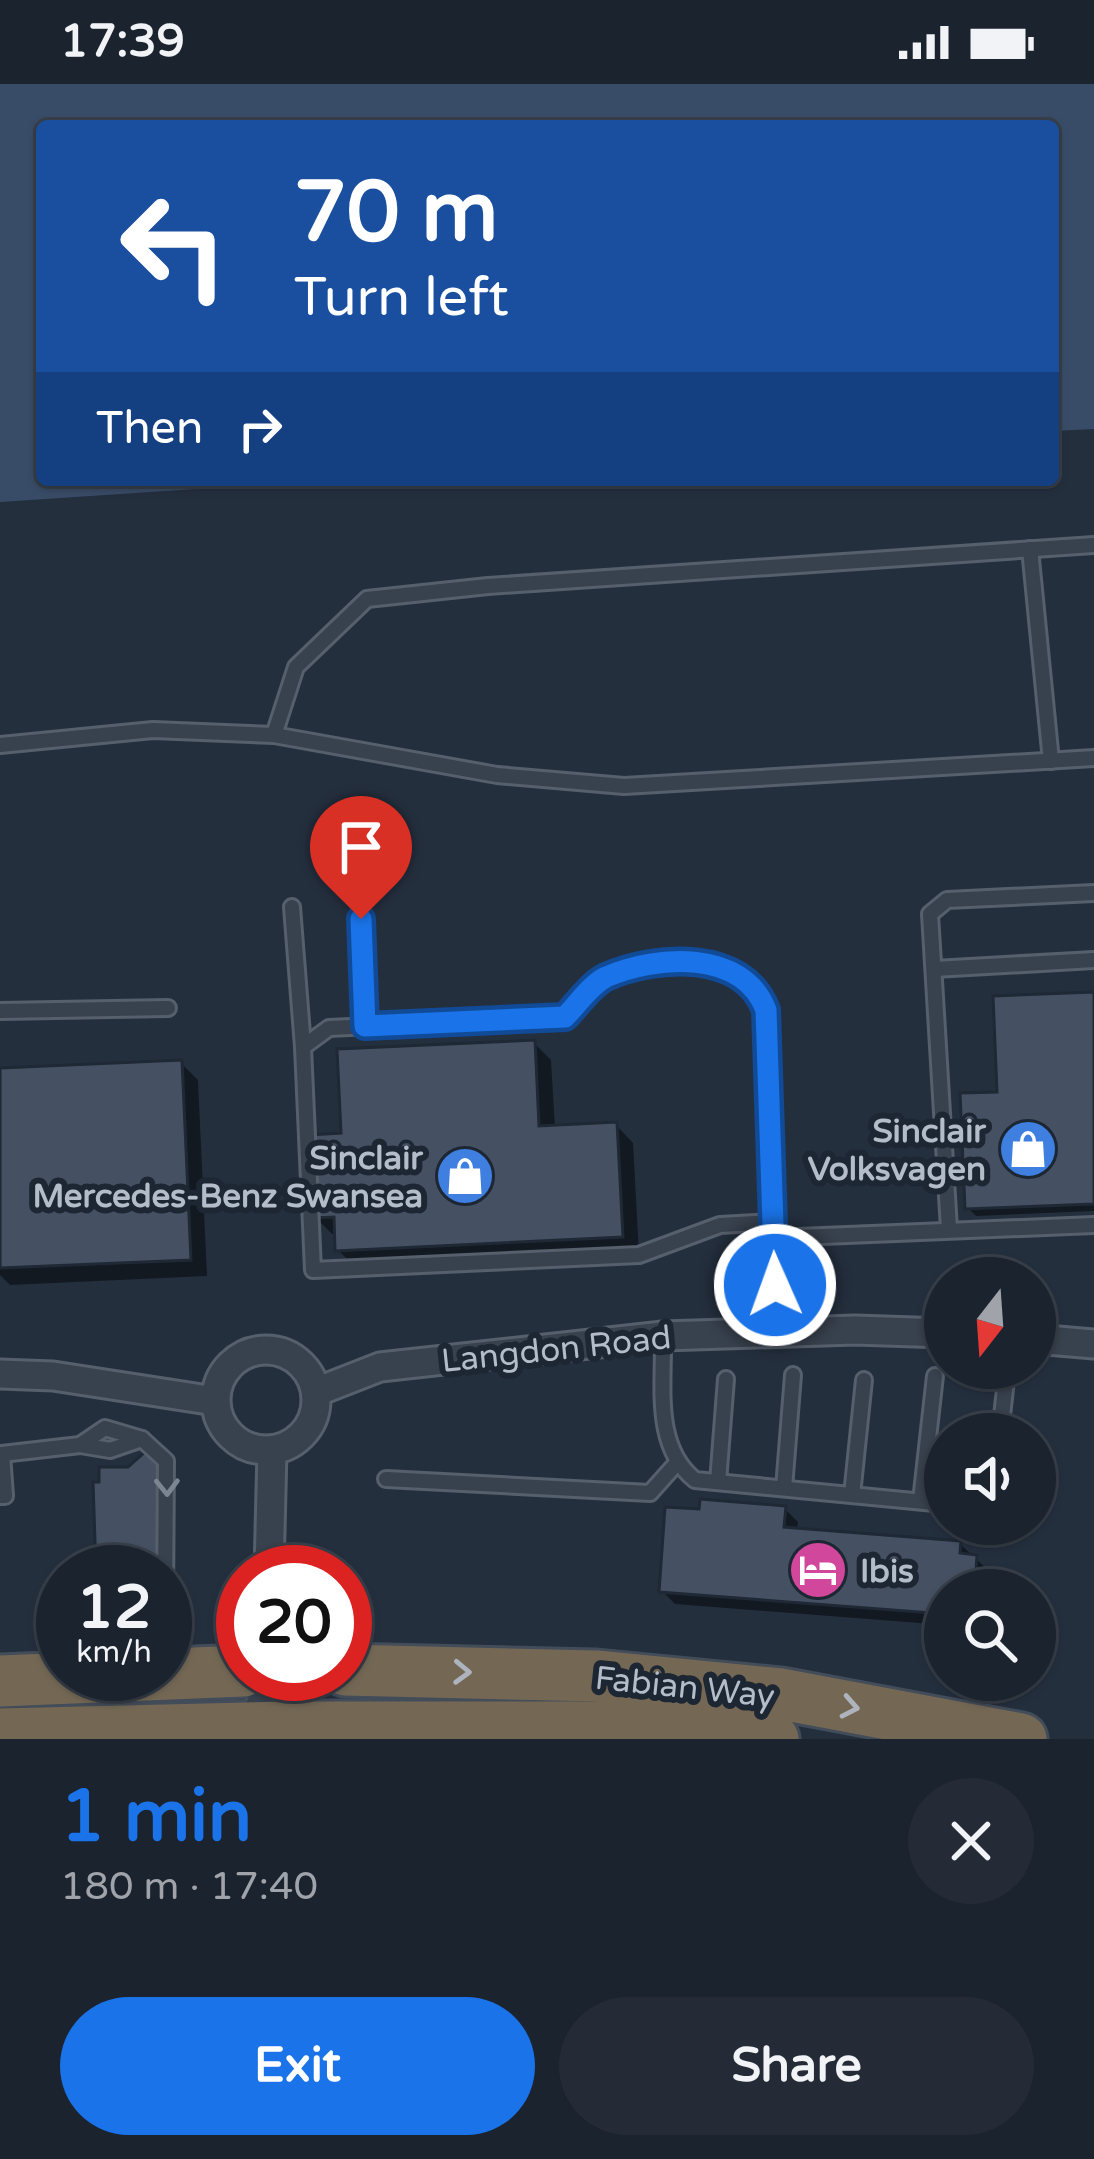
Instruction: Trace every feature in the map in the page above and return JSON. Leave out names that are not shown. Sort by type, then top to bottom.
[{"type":"highway","name":"Fabian Way","points":[[372,1671],[596,1676],[781,1694],[1021,1739]]},
{"type":"highway","points":[[0,1681],[216,1672]]},
{"type":"highway","name":"Fabian Way","points":[[0,1734],[609,1727],[770,1739]]},
{"type":"street","name":"Langdon Road","points":[[316,1392],[380,1366],[663,1336],[924,1333]]},
{"type":"street","points":[[1056,1341],[1094,1344]]},
{"type":"street","points":[[253,1351],[286,1354],[310,1376],[316,1392],[311,1424],[301,1437],[272,1450],[239,1443],[218,1418],[215,1401],[226,1370],[253,1351]]},
{"type":"street","points":[[0,1374],[53,1376],[215,1401]]},
{"type":"street","points":[[269,1545],[272,1450]]},
{"type":"street","points":[[269,1733],[271,1701]]},
{"type":"lane","points":[[274,735],[296,667],[367,599],[488,586],[1094,545]]},
{"type":"lane","points":[[1030,549],[1051,761]]},
{"type":"lane","points":[[0,745],[153,730],[274,735],[497,775],[624,785],[1094,758]]},
{"type":"lane","points":[[949,1229],[930,914],[947,900],[1094,893]]},
{"type":"lane","points":[[292,908],[313,1270],[639,1256],[720,1225],[774,1230],[1094,1225]]},
{"type":"lane","points":[[361,919],[365,1026]]},
{"type":"lane","points":[[303,1047],[329,1028],[565,1017],[601,979],[665,958],[743,976],[760,994],[766,1010],[777,1332]]},
{"type":"lane","points":[[934,969],[1094,960]]},
{"type":"lane","points":[[0,1011],[168,1008]]},
{"type":"lane","points":[[663,1336],[666,1437],[676,1464],[695,1480],[924,1502]]},
{"type":"lane","points":[[784,1488],[794,1376]]},
{"type":"lane","points":[[718,1482],[726,1379]]},
{"type":"lane","points":[[852,1495],[864,1380]]},
{"type":"lane","points":[[921,1502],[933,1389]]},
{"type":"lane","points":[[2,1496],[2,1454],[80,1445],[105,1428],[142,1439],[166,1461],[165,1545]]},
{"type":"lane","points":[[386,1479],[650,1493],[676,1464]]},
{"type":"water","points":[[0,84],[1094,84],[1094,429],[1059,431],[1059,120],[36,120],[36,486],[240,486],[0,502]]},
{"type":"building","name":"Sinclair Volksvagen","points":[[1094,992],[1094,1204],[965,1209],[960,1093],[997,1092],[993,996]]},
{"type":"building","name":"Sinclair Mercedes-Benz Swansea","points":[[535,1040],[539,1126],[617,1122],[623,1237],[335,1251],[334,1217],[312,1218],[308,1135],[341,1133],[337,1049]]},
{"type":"building","points":[[182,1060],[191,1260],[0,1268],[0,1068]]},
{"type":"building","points":[[145,1452],[161,1466],[163,1545],[95,1545],[93,1482],[99,1482],[99,1467],[128,1467]]},
{"type":"building","name":"Ibis","points":[[700,1499],[786,1506],[784,1527],[924,1538],[924,1545],[961,1545],[960,1553],[977,1555],[976,1569],[924,1569],[924,1612],[659,1592],[665,1507],[699,1509]]},
{"type":"place","name":"Sinclair Volksvagen","points":[[1028,1149]]},
{"type":"place","name":"Sinclair Mercedes-Benz Swansea","points":[[465,1176]]},
{"type":"place","name":"Ibis","points":[[818,1570]]},
{"type":"route","points":[[361,919],[365,1026],[565,1017],[601,979],[665,958],[743,976],[760,994],[766,1010],[775,1285]]}]
